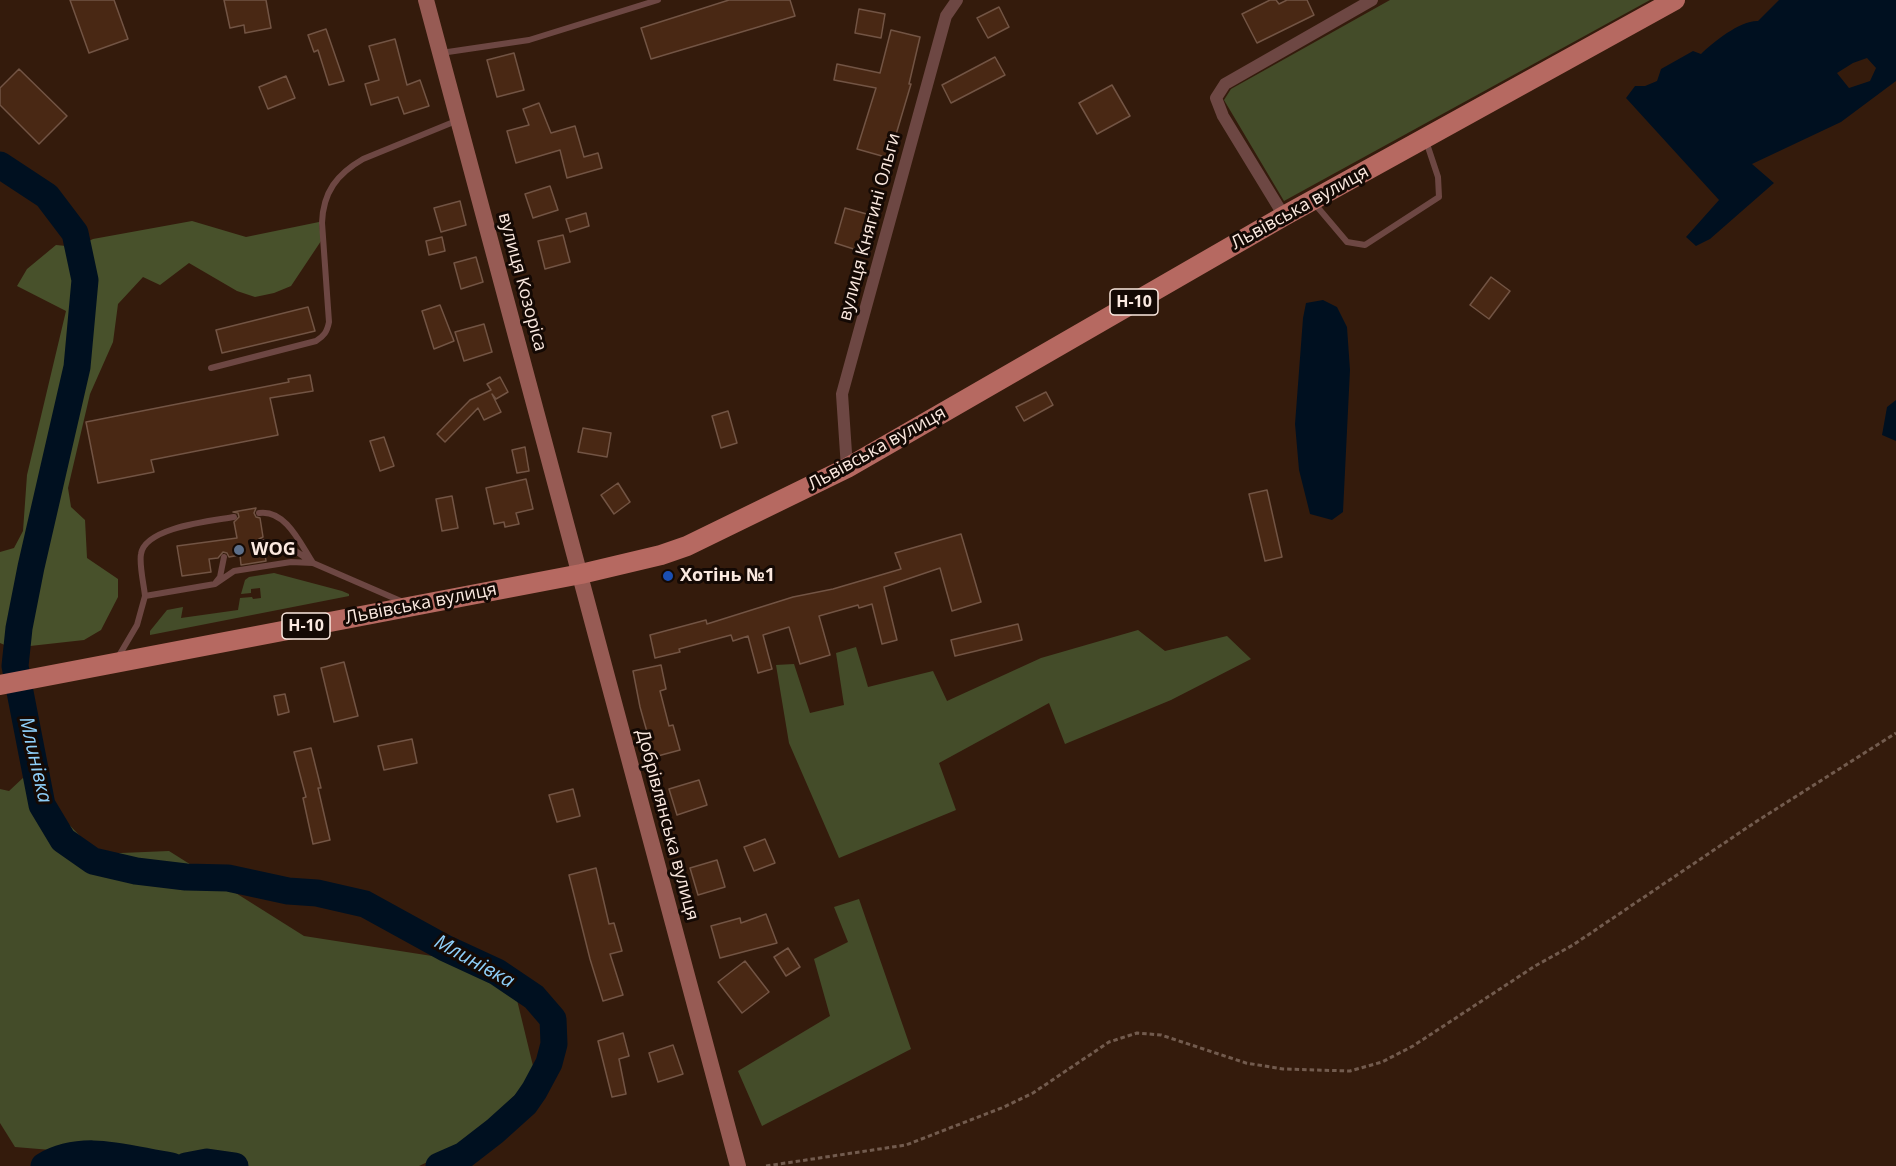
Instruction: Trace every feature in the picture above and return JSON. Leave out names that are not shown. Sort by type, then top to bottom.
[{"type":"main road","name":"Львівська вулиця","points":[[1,685],[580,574],[661,555],[687,546],[847,468],[1284,216],[1675,0]]},
{"type":"street","name":"вулиця Козоріса","points":[[426,0],[580,574]]},
{"type":"street","name":"вулиця Княгині Ольги","points":[[847,468],[842,394],[946,16],[957,0]]},
{"type":"street","points":[[1284,216],[1223,116],[1216,98],[1225,84],[1372,0]]},
{"type":"street","name":"Добрівлянська вулиця","points":[[580,574],[738,1166]]},
{"type":"lane","points":[[441,53],[529,40],[658,0]]},
{"type":"lane","points":[[212,368],[316,341],[323,337],[328,330],[329,322],[322,223],[328,190],[348,167],[459,120]]},
{"type":"lane","points":[[1312,201],[1347,242],[1365,245],[1439,197],[1438,177],[1425,138]]},
{"type":"lane","points":[[259,513],[265,512],[278,516],[287,524],[313,563]]},
{"type":"lane","points":[[114,663],[137,625],[145,596],[141,553],[147,542],[167,530],[234,517]]},
{"type":"lane","points":[[263,542],[290,547],[313,563],[412,606]]},
{"type":"lane","points":[[216,584],[224,557]]},
{"type":"lane","points":[[145,596],[216,584],[234,572],[291,562],[313,563]]},
{"type":"path","points":[[766,1166],[906,1145],[1004,1107],[1033,1093],[1109,1042],[1137,1033],[1161,1035],[1246,1063],[1283,1069],[1350,1071],[1382,1062],[1413,1046],[1535,966],[1573,945],[1754,823],[1896,733]]},
{"type":"green space","points":[[1390,0],[1650,0],[1284,201],[1224,100],[1231,89]]},
{"type":"green space","points":[[192,221],[246,237],[319,222],[321,241],[291,286],[274,293],[255,297],[237,291],[189,263],[160,285],[143,277],[118,304],[113,342],[90,394],[68,488],[71,507],[85,520],[87,558],[118,579],[118,597],[101,630],[84,640],[12,648],[0,643],[0,552],[14,548],[23,531],[27,475],[66,311],[17,286],[27,269],[56,245],[76,247],[93,239]]},
{"type":"green space","points":[[274,573],[342,591],[349,596],[150,635],[150,631],[167,610],[183,607],[181,618],[238,610],[240,598],[261,598],[260,588],[251,589],[251,593],[241,594],[245,580],[249,577]]},
{"type":"green space","points":[[1138,630],[1165,651],[1227,636],[1251,659],[1171,700],[1065,744],[1049,703],[939,763],[956,810],[839,858],[789,743],[776,665],[794,664],[810,713],[844,705],[836,653],[856,647],[868,687],[933,671],[947,701],[1041,658]]},
{"type":"green space","points":[[24,777],[97,854],[169,851],[304,936],[464,961],[517,1000],[535,1074],[470,1142],[419,1166],[245,1166],[15,1147],[0,1123],[0,789],[9,791]]},
{"type":"green space","points":[[859,899],[911,1049],[762,1126],[738,1071],[830,1016],[814,959],[848,942],[834,907]]},
{"type":"water","points":[[1779,0],[1896,0],[1896,81],[1841,122],[1752,164],[1774,183],[1710,239],[1696,246],[1686,237],[1719,200],[1626,98],[1635,86],[1645,86],[1657,81],[1661,69],[1693,51],[1701,54],[1736,28],[1758,21]],"holes":[[[1867,58],[1876,68],[1870,81],[1849,88],[1837,73]]]},
{"type":"water","points":[[1323,300],[1337,307],[1347,327],[1350,370],[1343,512],[1332,520],[1310,514],[1299,470],[1295,424],[1306,303]]},
{"type":"water","points":[[1896,400],[1896,441],[1882,435],[1887,407]]},
{"type":"building","points":[[70,0],[114,0],[128,39],[89,53]]},
{"type":"building","points":[[224,0],[266,0],[271,28],[245,33],[244,25],[230,28]]},
{"type":"building","points":[[729,0],[790,0],[795,16],[651,59],[641,28]]},
{"type":"building","points":[[1270,0],[1276,0],[1279,4],[1287,0],[1307,0],[1314,15],[1257,43],[1242,14]]},
{"type":"building","points":[[999,7],[1009,27],[988,38],[977,18]]},
{"type":"building","points":[[859,9],[885,14],[881,38],[855,33]]},
{"type":"building","points":[[326,29],[344,81],[329,85],[318,50],[314,52],[308,35]]},
{"type":"building","points":[[891,30],[920,37],[909,84],[911,84],[889,158],[857,149],[876,88],[834,80],[837,64],[880,73]]},
{"type":"building","points":[[395,39],[407,85],[420,80],[429,106],[404,114],[398,97],[371,105],[365,84],[379,80],[369,46]]},
{"type":"building","points":[[514,53],[524,90],[497,97],[487,60]]},
{"type":"building","points":[[995,57],[1005,75],[951,103],[942,85]]},
{"type":"building","points":[[19,69],[67,116],[39,144],[0,105],[0,88]]},
{"type":"building","points":[[286,76],[295,98],[268,109],[259,87]]},
{"type":"building","points":[[1112,85],[1130,116],[1097,134],[1079,103]]},
{"type":"building","points":[[539,103],[551,133],[575,126],[584,157],[598,153],[602,168],[567,178],[560,150],[516,163],[507,131],[529,125],[523,109]]},
{"type":"building","points":[[550,186],[558,210],[533,218],[525,194]]},
{"type":"building","points":[[460,201],[466,225],[441,232],[434,208]]},
{"type":"building","points":[[845,208],[874,216],[863,252],[835,243]]},
{"type":"building","points":[[586,213],[589,226],[570,232],[566,219]]},
{"type":"building","points":[[563,235],[570,262],[545,269],[538,241]]},
{"type":"building","points":[[442,237],[445,251],[429,255],[426,241]]},
{"type":"building","points":[[476,257],[483,282],[461,289],[454,263]]},
{"type":"building","points":[[1491,277],[1510,291],[1489,319],[1470,305]]},
{"type":"building","points":[[440,305],[454,341],[434,349],[422,311]]},
{"type":"building","points":[[308,307],[315,331],[222,353],[216,330]]},
{"type":"building","points":[[484,324],[492,352],[464,361],[455,332]]},
{"type":"building","points":[[310,375],[313,391],[270,398],[278,435],[151,460],[154,472],[98,483],[86,422],[289,382],[288,379]]},
{"type":"building","points":[[500,377],[508,392],[496,399],[492,394],[501,412],[484,420],[478,408],[445,442],[437,434],[470,400],[491,390],[487,384]]},
{"type":"building","points":[[1046,392],[1053,405],[1024,421],[1016,407]]},
{"type":"building","points":[[728,411],[737,443],[721,448],[712,416]]},
{"type":"building","points":[[583,428],[611,433],[607,457],[578,452]]},
{"type":"building","points":[[384,437],[394,466],[380,471],[370,441]]},
{"type":"building","points":[[525,447],[529,471],[517,473],[512,450]]},
{"type":"building","points":[[526,479],[533,509],[516,513],[519,524],[505,527],[504,522],[494,524],[486,488]]},
{"type":"building","points":[[618,483],[630,502],[614,514],[601,495]]},
{"type":"building","points":[[1267,490],[1282,557],[1265,561],[1249,494]]},
{"type":"building","points":[[452,496],[458,528],[442,531],[436,499]]},
{"type":"building","points":[[256,508],[254,513],[260,518],[263,537],[258,543],[264,548],[266,561],[241,565],[240,555],[229,557],[223,552],[218,558],[209,559],[211,572],[182,576],[177,546],[237,538],[234,522],[239,517],[238,513],[233,512]]},
{"type":"building","points":[[961,534],[981,602],[952,611],[940,568],[884,587],[897,640],[882,644],[872,604],[859,608],[858,605],[819,616],[830,655],[800,664],[789,627],[763,635],[772,669],[758,673],[748,636],[733,641],[731,635],[655,658],[650,635],[706,620],[707,624],[793,597],[833,589],[901,569],[895,553]]},
{"type":"building","points":[[1018,624],[1022,640],[955,656],[951,640]]},
{"type":"building","points":[[344,662],[358,716],[334,722],[321,668]]},
{"type":"building","points":[[661,665],[666,689],[660,691],[669,726],[673,725],[680,750],[654,757],[633,671]]},
{"type":"building","points":[[285,694],[289,712],[278,715],[274,696]]},
{"type":"building","points":[[412,739],[417,763],[384,770],[378,746]]},
{"type":"building","points":[[311,748],[330,840],[313,844],[303,798],[306,797],[294,752]]},
{"type":"building","points":[[699,780],[707,805],[677,815],[669,789]]},
{"type":"building","points":[[573,789],[580,816],[557,822],[549,795]]},
{"type":"building","points":[[765,839],[775,863],[754,871],[744,847]]},
{"type":"building","points":[[717,860],[725,887],[698,895],[690,868]]},
{"type":"building","points":[[596,868],[609,924],[614,923],[622,951],[610,954],[623,995],[603,1001],[569,875]]},
{"type":"building","points":[[766,914],[777,943],[720,958],[711,926],[740,918],[741,923]]},
{"type":"building","points":[[788,948],[800,967],[786,976],[774,957]]},
{"type":"building","points":[[745,961],[769,992],[742,1013],[718,982]]},
{"type":"building","points":[[623,1033],[629,1056],[619,1059],[626,1094],[612,1097],[598,1041]]},
{"type":"building","points":[[673,1045],[683,1074],[658,1082],[649,1053]]},
{"type":"waterway","name":"Млинівка","points":[[0,165],[47,196],[75,233],[85,280],[77,367],[31,567],[19,628],[15,666],[42,805],[63,840],[93,861],[136,871],[186,877],[228,878],[288,891],[317,893],[365,904],[445,948],[497,972],[534,997],[553,1019],[554,1044],[549,1063],[534,1091],[525,1104],[495,1131],[464,1155],[439,1166]]},
{"type":"waterway","name":"Млинівка","points":[[44,1166],[59,1159],[91,1154],[124,1157],[172,1166]]},
{"type":"waterway","name":"Млинівка","points":[[186,1166],[207,1162],[235,1166]]},
{"type":"place","name":"WOG","points":[[239,550]]},
{"type":"place","name":"Хотінь №1","points":[[668,576]]}]
